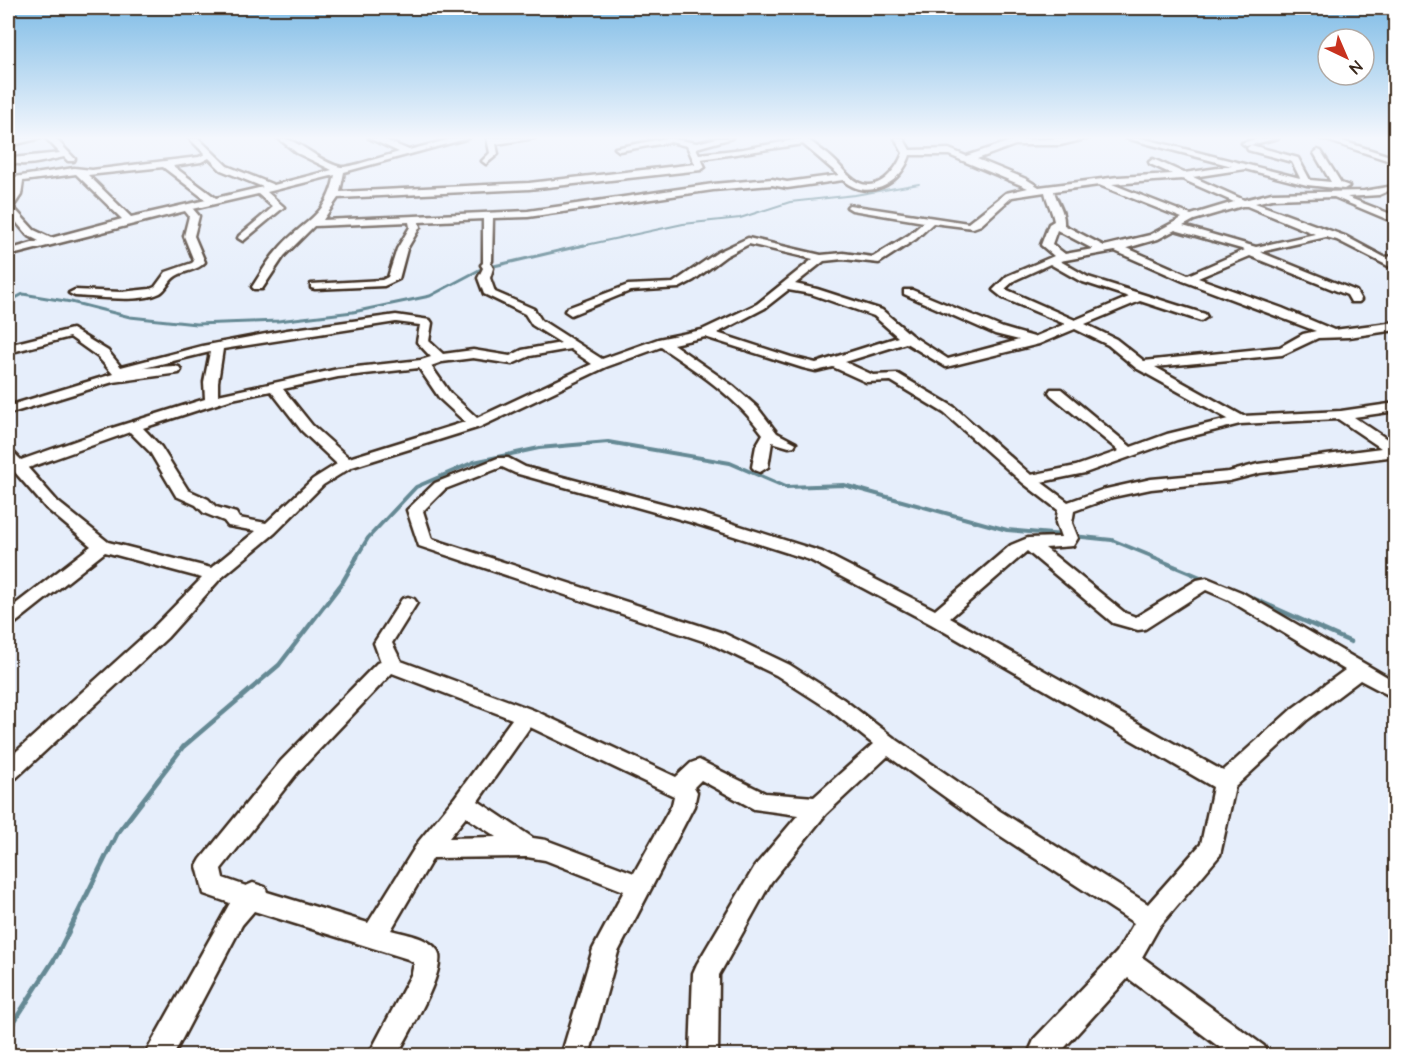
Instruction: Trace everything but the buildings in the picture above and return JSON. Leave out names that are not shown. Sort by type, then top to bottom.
[{"type":"street","points":[[20,188],[14,203],[8,207],[19,228],[50,241]]},
{"type":"street","points":[[93,188],[129,220]]},
{"type":"street","points":[[196,188],[214,201]]},
{"type":"street","points":[[8,253],[129,220],[273,188]]},
{"type":"street","points":[[318,223],[328,211],[336,188]]},
{"type":"street","points":[[335,195],[494,188]]},
{"type":"street","points":[[258,287],[280,254],[308,225],[542,212],[644,188]]},
{"type":"street","points":[[1038,188],[1044,190],[1056,204],[1060,224],[1054,224]]},
{"type":"street","points":[[852,207],[962,226],[973,225],[1009,195],[1063,188]]},
{"type":"street","points":[[1113,188],[1190,218]]},
{"type":"street","points":[[1209,188],[1320,232],[1341,238],[1395,267]]},
{"type":"street","points":[[1327,188],[1395,220]]},
{"type":"street","points":[[1240,420],[1141,364],[1112,342],[999,290],[1011,278],[1050,260],[1101,249],[1118,248],[1146,240],[1190,218],[1272,196],[1336,190],[1379,192],[1390,190]]},
{"type":"street","points":[[243,238],[279,207],[260,192]]},
{"type":"street","points":[[75,293],[121,295],[152,292],[159,289],[170,274],[200,262],[189,236],[194,216],[187,207]]},
{"type":"street","points":[[488,216],[488,268],[484,278],[490,294],[530,312],[536,322],[601,364]]},
{"type":"street","points":[[315,286],[384,283],[393,279],[402,249],[415,227],[413,218]]},
{"type":"street","points":[[571,310],[628,288],[675,286],[701,271],[722,254],[748,241],[821,258],[843,256],[875,261],[923,230],[930,220]]},
{"type":"street","points":[[1054,224],[1101,249]]},
{"type":"street","points":[[1054,224],[1047,245],[1064,258]]},
{"type":"street","points":[[1173,226],[1231,241],[1352,293],[1355,300]]},
{"type":"street","points":[[1186,279],[1252,251],[1321,236],[1320,232]]},
{"type":"street","points":[[1118,248],[1158,269],[1236,294],[1332,333]]},
{"type":"street","points":[[8,772],[160,633],[214,575],[269,529],[318,482],[347,464],[475,424],[601,364],[662,342],[706,333],[761,306],[821,258]]},
{"type":"street","points":[[1382,260],[1395,259]]},
{"type":"street","points":[[1050,260],[1084,279],[1202,317]]},
{"type":"street","points":[[784,286],[813,291],[878,313],[907,338],[946,363],[1035,341],[1140,297]]},
{"type":"street","points":[[908,292],[999,331],[1030,341]]},
{"type":"street","points":[[8,410],[120,374],[157,359],[281,335],[393,319],[426,323],[423,342],[440,358]]},
{"type":"street","points":[[1141,364],[1264,351],[1275,352],[1307,337],[1395,326]]},
{"type":"street","points":[[8,349],[72,333],[103,354],[120,374]]},
{"type":"street","points":[[706,333],[801,366],[825,366],[907,338]]},
{"type":"street","points":[[662,342],[698,366],[747,406],[761,421],[769,435],[789,443]]},
{"type":"street","points":[[214,575],[102,546],[52,505],[11,463],[212,400],[274,386],[473,354],[512,360],[527,353],[573,345]]},
{"type":"street","points":[[212,400],[211,382],[217,348]]},
{"type":"street","points":[[833,362],[871,379],[893,376],[949,410],[1028,480],[1066,508]]},
{"type":"street","points":[[423,363],[445,396],[475,424]]},
{"type":"street","points":[[120,374],[174,370]]},
{"type":"street","points":[[274,386],[285,404],[317,440],[347,464]]},
{"type":"street","points":[[1056,392],[1130,452]]},
{"type":"street","points":[[1028,480],[1080,470],[1172,437],[1240,420],[1341,415],[1395,407]]},
{"type":"street","points":[[1341,415],[1395,452]]},
{"type":"street","points":[[133,426],[156,450],[182,493],[202,502],[210,510],[230,517],[234,522],[269,529]]},
{"type":"street","points":[[760,467],[763,446],[769,435]]},
{"type":"street","points":[[1066,508],[1085,500],[1178,481],[1238,477],[1258,469],[1395,452]]},
{"type":"street","points":[[1150,919],[992,818],[887,744],[836,704],[783,669],[716,638],[425,542],[414,510],[440,486],[503,461],[520,470],[696,518],[816,556],[937,619],[1225,783]]},
{"type":"street","points":[[937,619],[1017,549],[1028,543],[1067,542],[1070,538],[1064,524],[1066,508]]},
{"type":"street","points":[[1028,543],[1119,618],[1130,623],[1138,624],[1203,584],[1207,584],[1235,596],[1395,692]]},
{"type":"street","points":[[8,619],[102,546]]},
{"type":"street","points":[[393,666],[383,643],[408,603]]},
{"type":"street","points":[[382,1056],[424,976],[428,958],[415,949],[373,938],[212,886],[209,866],[288,767],[384,668],[393,666],[526,716],[686,792],[683,806],[606,949],[575,1056]]},
{"type":"street","points":[[1041,1056],[1045,1048],[1126,961],[1150,919],[1212,848],[1225,783],[1300,714],[1359,670]]},
{"type":"street","points":[[373,938],[427,848],[463,804],[526,716]]},
{"type":"street","points":[[704,1056],[706,973],[763,874],[818,807],[887,744]]},
{"type":"street","points":[[679,788],[699,769],[762,802],[818,807]]},
{"type":"street","points":[[463,804],[497,823],[504,831],[527,847]]},
{"type":"street","points":[[427,848],[527,847],[546,850],[640,886]]},
{"type":"street","points":[[158,1056],[233,917],[253,894],[373,938]]},
{"type":"street","points":[[1126,961],[1254,1056]]},
{"type":"waterway","points":[[577,247],[683,224],[740,218],[790,202],[898,188]]},
{"type":"waterway","points":[[8,302],[23,294],[71,302],[130,317],[196,324],[278,321],[353,312],[430,296],[481,269],[584,245]]},
{"type":"waterway","points":[[356,558],[368,538],[416,487],[474,462],[539,448],[608,442],[730,463],[786,487],[844,485],[1007,530],[1063,535]]},
{"type":"waterway","points":[[1073,536],[1112,540],[1156,558]]},
{"type":"waterway","points":[[157,781],[183,747],[279,665],[342,583],[357,557]]},
{"type":"waterway","points":[[1152,557],[1207,580]]},
{"type":"waterway","points":[[1248,596],[1351,642]]},
{"type":"waterway","points":[[8,1031],[57,955],[117,834],[159,779]]}]
